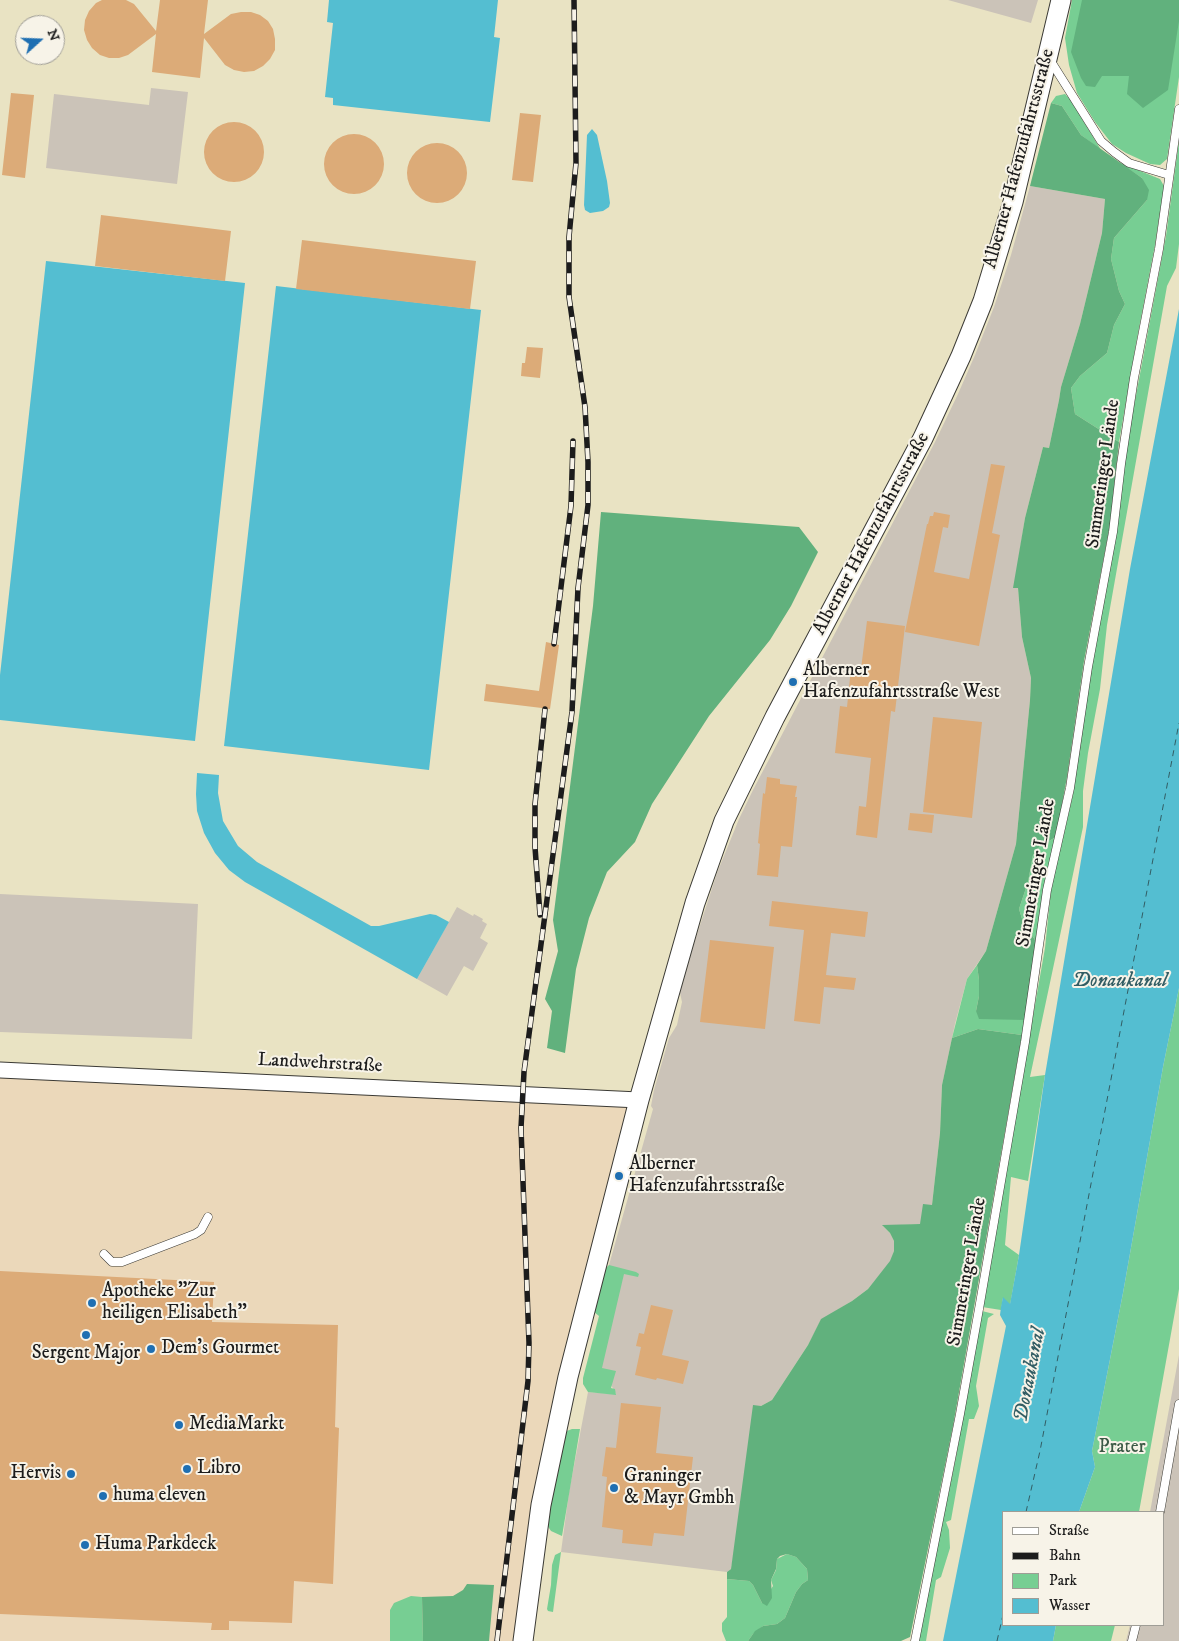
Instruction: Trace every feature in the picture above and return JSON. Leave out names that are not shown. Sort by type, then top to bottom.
[{"type":"street","name":"Alberner Hafenzufahrtsstraße","points":[[523,1641],[541,1505],[577,1339],[639,1100],[695,903],[724,820],[775,717],[923,438],[961,356],[983,300],[1013,202],[1061,0]]},
{"type":"street","name":"Landwehrstraße","points":[[0,1070],[639,1100]]},
{"type":"lane","points":[[1048,57],[1101,141],[1130,162],[1169,175]]},
{"type":"lane","name":"Simmeringer Lände","points":[[915,1641],[960,1414],[982,1290],[1026,1033],[1047,890],[1070,788],[1088,667],[1113,532],[1133,387],[1159,249],[1179,109]]},
{"type":"lane","points":[[104,1254],[112,1262],[122,1262],[195,1234],[201,1230],[208,1217]]},
{"type":"lane","points":[[1160,1511],[1179,1404]]},
{"type":"lane","points":[[1132,1641],[1136,1626]]},
{"type":"shaded area","points":[[948,0],[1038,0],[1031,23]]},
{"type":"shaded area","points":[[151,88],[188,92],[177,184],[46,168],[54,94],[149,105]]},
{"type":"shaded area","points":[[1030,186],[1105,199],[1102,233],[1080,324],[1061,387],[1049,448],[1043,447],[1025,518],[1014,588],[1018,588],[1022,637],[1031,678],[1016,844],[986,951],[967,979],[955,1024],[942,1085],[940,1133],[932,1205],[920,1224],[883,1226],[890,1233],[894,1241],[891,1261],[868,1289],[821,1320],[808,1345],[772,1400],[761,1406],[731,1569],[727,1572],[561,1552],[569,1492],[588,1392],[616,1394],[602,1368],[599,1315],[609,1265],[653,1109],[651,1106],[654,1090],[669,1038],[677,1025],[682,1002],[680,993],[717,873],[753,790],[935,442],[958,394],[994,307]]},
{"type":"shaded area","points":[[0,894],[198,904],[192,1039],[0,1032]]},
{"type":"shaded area","points":[[457,907],[483,919],[482,921],[487,924],[480,938],[488,943],[473,971],[464,966],[447,996],[417,979]]},
{"type":"shaded area","points":[[0,1070],[639,1100],[598,1254],[523,1641],[0,1641]]},
{"type":"shaded area","points":[[1179,1355],[1179,1641],[1126,1641],[1130,1626],[1164,1626],[1164,1511],[1150,1511]]},
{"type":"green space","points":[[1072,0],[1179,0],[1179,77],[1167,159],[1160,165],[1150,164],[1112,144],[1095,122],[1077,93],[1069,65],[1065,38]]},
{"type":"green space","points":[[1082,0],[1179,0],[1179,21],[1168,90],[1143,108],[1127,94],[1129,76],[1102,76],[1095,87],[1086,86],[1071,52]]},
{"type":"green space","points":[[1065,94],[1070,99],[1101,150],[1081,135],[1062,106],[1051,103],[1056,96]]},
{"type":"green space","points":[[1051,103],[1062,106],[1081,135],[1142,178],[1149,190],[1147,200],[1114,238],[1111,259],[1119,291],[1125,304],[1114,325],[1107,353],[1080,376],[1071,388],[1075,414],[1119,442],[1110,525],[1084,661],[1056,837],[1040,846],[1033,855],[1028,882],[1019,909],[1023,922],[1037,943],[1025,1020],[979,1019],[976,1011],[979,996],[977,965],[986,951],[1016,844],[1030,700],[1031,678],[1022,637],[1018,588],[1013,588],[1025,518],[1043,447],[1049,448],[1061,387],[1080,324],[1102,233],[1105,199],[1030,186]]},
{"type":"green space","points":[[1179,141],[1179,244],[1176,268],[1167,286],[1107,625],[1100,689],[1083,791],[1083,827],[1030,1077],[1045,1075],[1028,1181],[1011,1177],[1005,1245],[1019,1255],[1010,1305],[1003,1298],[1001,1310],[982,1307],[1045,948],[1051,890],[1073,794],[1087,693],[1102,611],[1130,427],[1166,236]]},
{"type":"green space","points":[[1118,162],[1160,179],[1164,186],[1119,442],[1075,414],[1071,388],[1080,376],[1107,353],[1114,325],[1125,304],[1119,291],[1111,259],[1114,238],[1147,200],[1142,178]]},
{"type":"green space","points":[[601,512],[799,527],[818,552],[791,606],[770,640],[709,716],[652,804],[635,842],[607,872],[589,918],[576,969],[565,1053],[547,1048],[552,1011],[545,999],[558,951],[553,920],[593,606]]},
{"type":"green space","points":[[1056,837],[1045,881],[1037,943],[1023,922],[1019,909],[1028,882],[1033,855],[1040,846]]},
{"type":"green space","points":[[977,965],[979,996],[976,1011],[1025,1020],[1022,1035],[978,1029],[952,1038],[967,979]]},
{"type":"green space","name":"Prater","points":[[1179,988],[1179,1289],[1139,1511],[1079,1511],[1095,1467],[1092,1451],[1123,1293]]},
{"type":"green space","points":[[978,1029],[1022,1035],[953,1426],[910,1637],[901,1641],[748,1641],[755,1631],[763,1626],[777,1624],[785,1618],[796,1592],[808,1580],[807,1569],[796,1557],[787,1554],[780,1556],[777,1559],[776,1569],[771,1580],[772,1598],[767,1606],[762,1603],[749,1581],[727,1579],[727,1572],[731,1569],[753,1405],[761,1406],[772,1400],[808,1345],[821,1319],[852,1301],[868,1289],[890,1261],[894,1251],[894,1241],[890,1233],[882,1225],[920,1224],[923,1204],[932,1205],[940,1133],[942,1085],[952,1038]]},
{"type":"green space","points":[[609,1265],[639,1274],[638,1277],[624,1274],[602,1368],[616,1371],[611,1388],[615,1389],[616,1395],[588,1392],[583,1384],[599,1316],[594,1312],[605,1269]]},
{"type":"green space","points":[[982,1311],[994,1314],[988,1318],[976,1386],[979,1406],[974,1419],[969,1419],[951,1520],[946,1522],[949,1530],[950,1548],[941,1577],[936,1580],[926,1641],[918,1641],[956,1457]]},
{"type":"green space","points":[[580,1429],[562,1536],[551,1531],[547,1525],[564,1432]]},
{"type":"green space","points":[[561,1552],[553,1612],[547,1609],[552,1565],[555,1555]]},
{"type":"green space","points":[[787,1554],[796,1557],[807,1569],[808,1580],[796,1592],[785,1618],[777,1624],[763,1626],[748,1641],[726,1641],[722,1631],[722,1623],[727,1617],[727,1579],[749,1581],[762,1603],[773,1586],[771,1580],[776,1570],[777,1559]]},
{"type":"green space","points":[[467,1584],[494,1585],[489,1641],[423,1641],[422,1597],[453,1596],[463,1590]]},
{"type":"green space","points":[[411,1596],[422,1597],[423,1641],[390,1641],[390,1610],[394,1603]]},
{"type":"green space","points":[[1056,1626],[1115,1626],[1111,1641],[1053,1641]]},
{"type":"water","points":[[329,0],[498,0],[494,37],[500,38],[490,122],[333,105],[333,98],[325,97],[333,23],[327,22]]},
{"type":"water","points":[[592,129],[597,135],[610,203],[609,207],[603,211],[590,213],[585,210],[584,205],[587,135]]},
{"type":"water","points":[[46,261],[245,283],[195,741],[0,720],[0,675]]},
{"type":"water","points":[[276,286],[481,310],[429,770],[224,746]]},
{"type":"water","name":"Donaukanal","points":[[1179,309],[1179,988],[1092,1451],[1095,1467],[1079,1511],[1002,1511],[1002,1626],[1056,1626],[1053,1641],[943,1641],[1006,1326],[1000,1315],[1001,1307],[1003,1297],[1010,1304],[1019,1255],[1045,1075],[1130,569]]},
{"type":"water","points":[[197,773],[219,775],[218,793],[223,821],[238,846],[257,862],[371,926],[379,926],[430,914],[449,922],[417,979],[245,882],[229,870],[215,853],[204,833],[197,811]]},
{"type":"building","points":[[102,0],[126,0],[134,4],[156,31],[160,0],[208,0],[204,34],[231,14],[251,12],[260,15],[268,21],[273,29],[275,50],[263,66],[254,71],[244,72],[234,70],[225,65],[204,38],[200,78],[152,72],[156,34],[128,55],[119,58],[109,58],[100,55],[92,48],[84,30],[85,20],[89,11],[96,3]]},
{"type":"building","points":[[11,93],[34,95],[25,178],[2,175]]},
{"type":"building","points":[[520,113],[541,115],[533,182],[512,180]]},
{"type":"building","points":[[228,122],[240,122],[251,127],[259,135],[264,146],[262,164],[251,177],[240,182],[228,182],[217,177],[209,169],[204,158],[204,146],[209,135],[217,127]]},
{"type":"building","points":[[348,134],[360,134],[371,139],[379,147],[384,158],[382,176],[371,189],[360,194],[348,194],[337,189],[329,181],[324,170],[324,158],[329,147],[337,139]]},
{"type":"building","points":[[431,143],[443,143],[454,148],[462,156],[467,167],[465,185],[454,198],[443,203],[431,203],[420,198],[412,190],[407,179],[407,167],[412,156],[420,148]]},
{"type":"building","points":[[101,215],[231,231],[225,281],[95,266]]},
{"type":"building","points":[[302,240],[476,261],[470,309],[296,289]]},
{"type":"building","points":[[527,347],[543,348],[540,378],[521,376],[522,363],[525,363]]},
{"type":"building","points":[[991,464],[1005,466],[992,533],[1000,535],[979,646],[905,632],[927,524],[934,512],[950,515],[948,528],[943,527],[934,572],[969,579]]},
{"type":"building","points":[[867,621],[905,626],[895,712],[891,711],[877,838],[856,835],[859,806],[866,807],[871,758],[835,753],[840,706],[847,707],[851,668],[861,669]]},
{"type":"building","points":[[546,642],[559,645],[550,709],[484,701],[486,684],[539,691]]},
{"type":"building","points":[[933,717],[982,722],[972,818],[923,812]]},
{"type":"building","points":[[767,777],[780,779],[780,784],[797,786],[792,847],[781,846],[778,877],[757,875],[763,793],[765,794]]},
{"type":"building","points":[[910,813],[934,815],[932,833],[908,830]]},
{"type":"building","points":[[772,901],[868,912],[865,937],[831,933],[826,975],[856,978],[854,990],[824,987],[820,1024],[794,1021],[804,930],[769,926]]},
{"type":"building","points":[[710,940],[774,947],[765,1029],[700,1022]]},
{"type":"building","name":"huma eleven","points":[[0,1271],[214,1282],[212,1322],[338,1325],[335,1427],[339,1428],[333,1584],[294,1581],[292,1623],[229,1621],[229,1630],[211,1630],[212,1623],[0,1614]]},
{"type":"building","points":[[651,1305],[673,1310],[662,1355],[689,1361],[683,1384],[635,1375],[641,1347],[636,1346],[639,1333],[644,1334]]},
{"type":"building","points":[[621,1403],[661,1407],[656,1453],[693,1457],[684,1536],[654,1533],[652,1546],[622,1543],[623,1530],[602,1527],[607,1477],[602,1476],[606,1447],[616,1448]]},
{"type":"ferry route","points":[[1026,1511],[1040,1451],[1179,723]]},
{"type":"ferry route","points":[[997,1641],[1002,1619]]},
{"type":"railway","points":[[497,1641],[528,1381],[529,1343],[521,1128],[524,1072],[572,712],[578,588],[588,505],[585,407],[569,297],[569,237],[576,163],[574,0]]},
{"type":"railway","points":[[554,644],[571,506],[573,441]]},
{"type":"railway","points":[[540,915],[535,847],[535,804],[545,709]]},
{"type":"place","name":"Alberner Hafenzufahrtsstraße West","points":[[793,682]]},
{"type":"place","name":"Alberner Hafenzufahrtsstraße","points":[[619,1176]]},
{"type":"place","name":"Apotheke \"Zur heiligen Elisabeth\"","points":[[92,1303]]},
{"type":"place","name":"Sergent Major","points":[[86,1335]]},
{"type":"place","name":"Dem's Gourmet","points":[[151,1349]]},
{"type":"place","name":"MediaMarkt","points":[[179,1425]]},
{"type":"place","name":"Libro","points":[[187,1469]]},
{"type":"place","name":"Hervis","points":[[71,1474]]},
{"type":"place","name":"Graninger & Mayr Gmbh","points":[[614,1488]]},
{"type":"place","name":"huma eleven","points":[[103,1496]]},
{"type":"place","name":"Huma Parkdeck","points":[[85,1545]]}]
